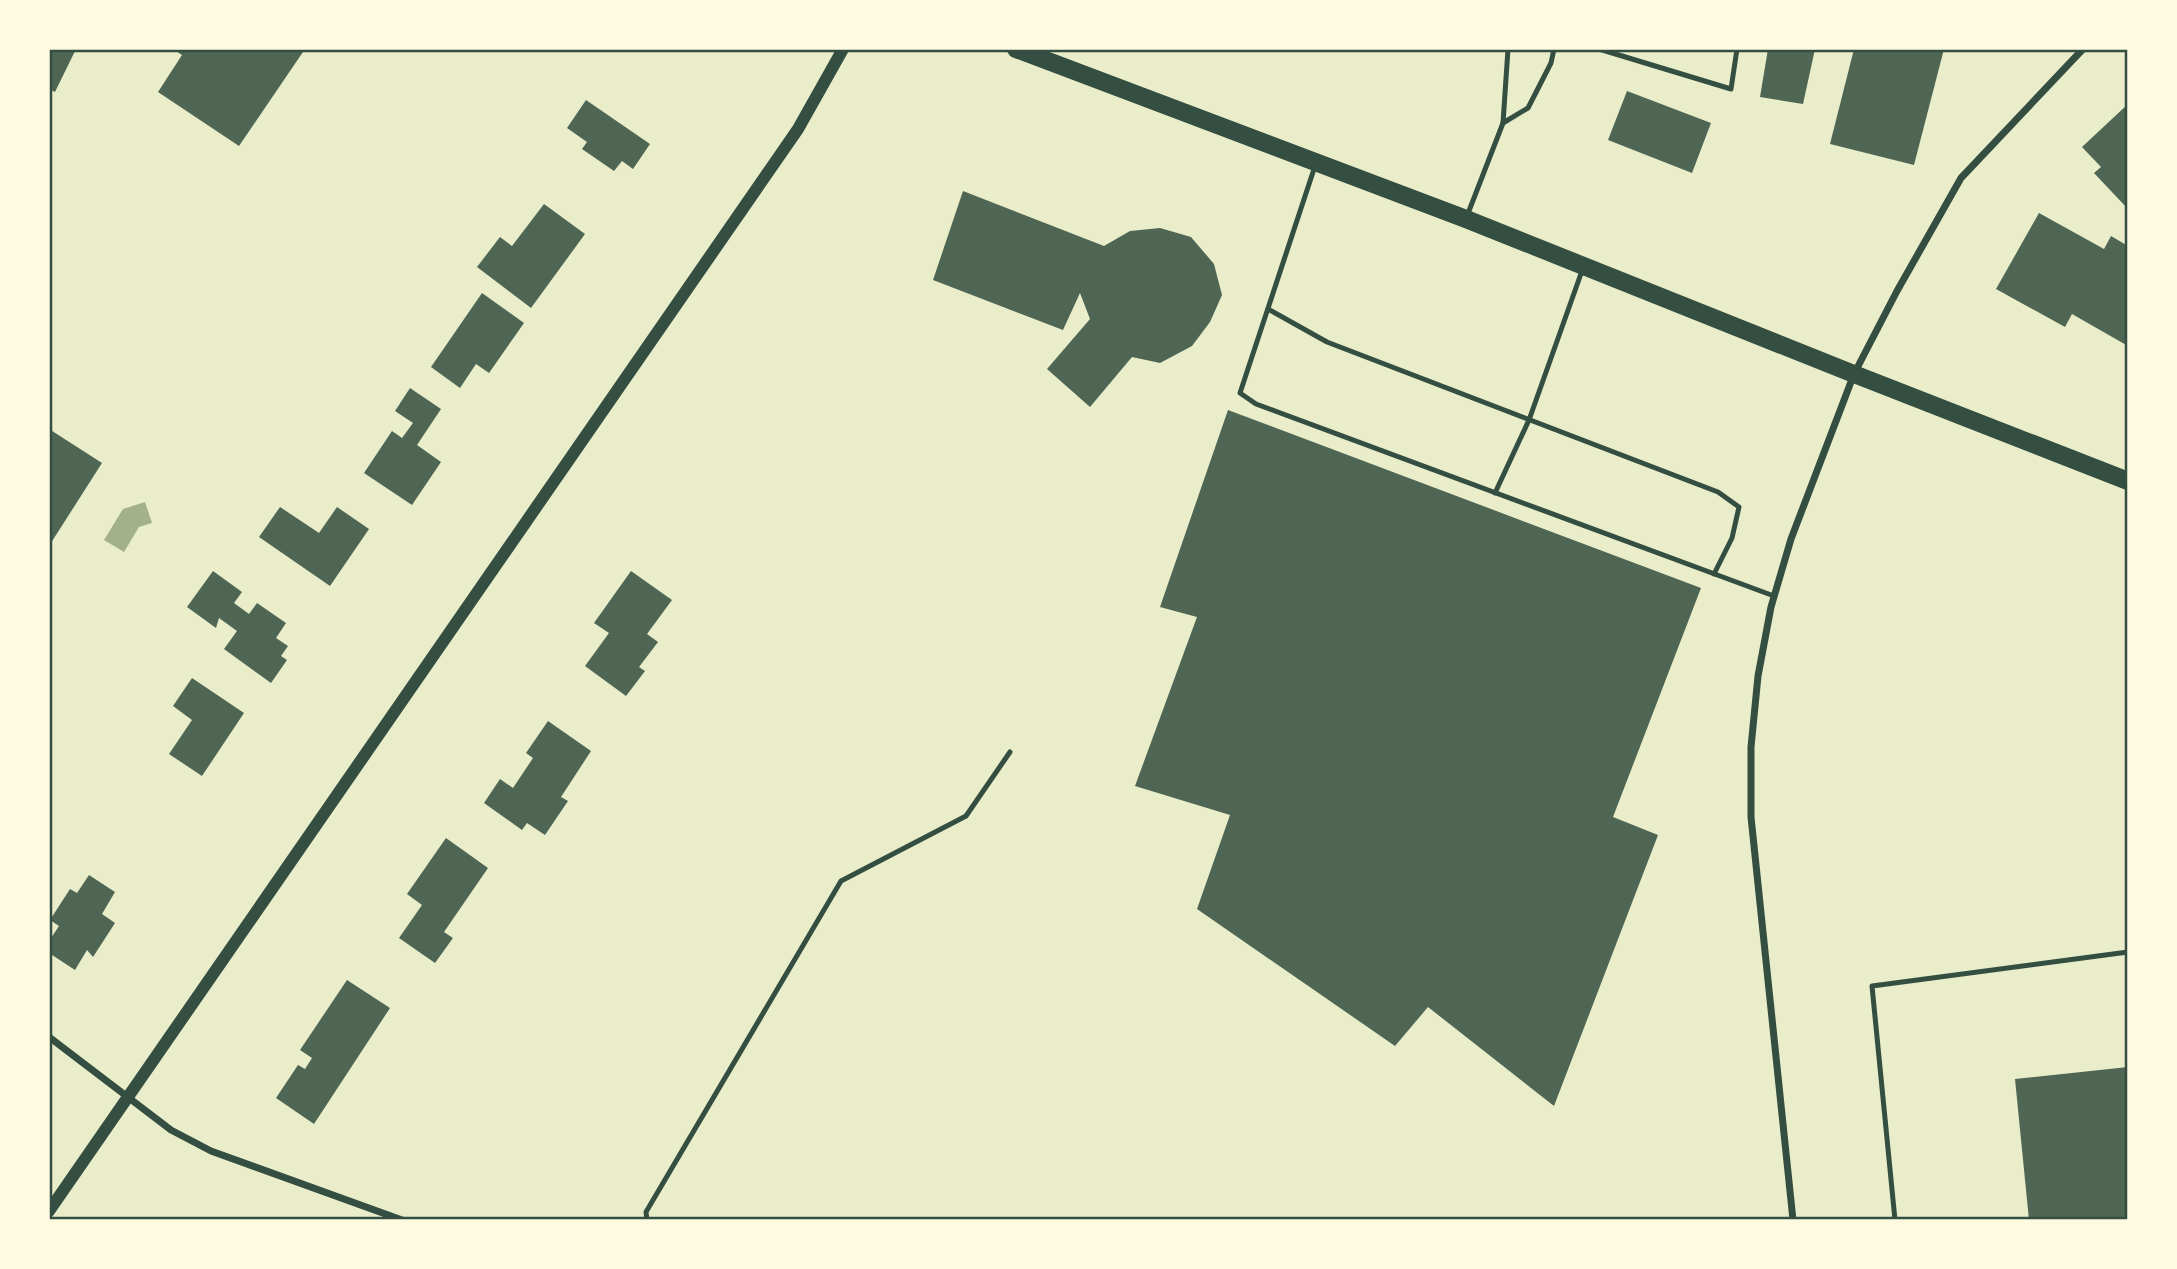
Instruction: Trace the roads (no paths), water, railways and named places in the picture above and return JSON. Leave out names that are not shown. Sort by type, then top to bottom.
[{"type":"main road","points":[[1016,49],[1466,219],[2128,481]]},
{"type":"street","points":[[49,1211],[798,129],[843,49]]},
{"type":"street","points":[[1793,1220],[1751,817],[1751,747],[1758,676],[1774,596],[1791,539],[1854,374],[1897,291],[1961,178],[2083,49]]},
{"type":"street","points":[[49,1037],[171,1130],[211,1151],[402,1220]]},
{"type":"lane","points":[[1466,219],[1503,123],[1508,49]]},
{"type":"lane","points":[[1503,123],[1528,108],[1551,63],[1554,49]]},
{"type":"lane","points":[[1599,49],[1731,89],[1737,49]]},
{"type":"lane","points":[[1316,163],[1240,393],[1256,404],[1774,596]]},
{"type":"lane","points":[[1495,493],[1529,420],[1584,266]]},
{"type":"lane","points":[[1268,309],[1327,342],[1718,492],[1739,507],[1732,538],[1714,574]]},
{"type":"lane","points":[[647,1220],[646,1212],[841,881],[966,816],[1010,752]]},
{"type":"lane","points":[[1895,1220],[1872,986],[2128,953]]}]
